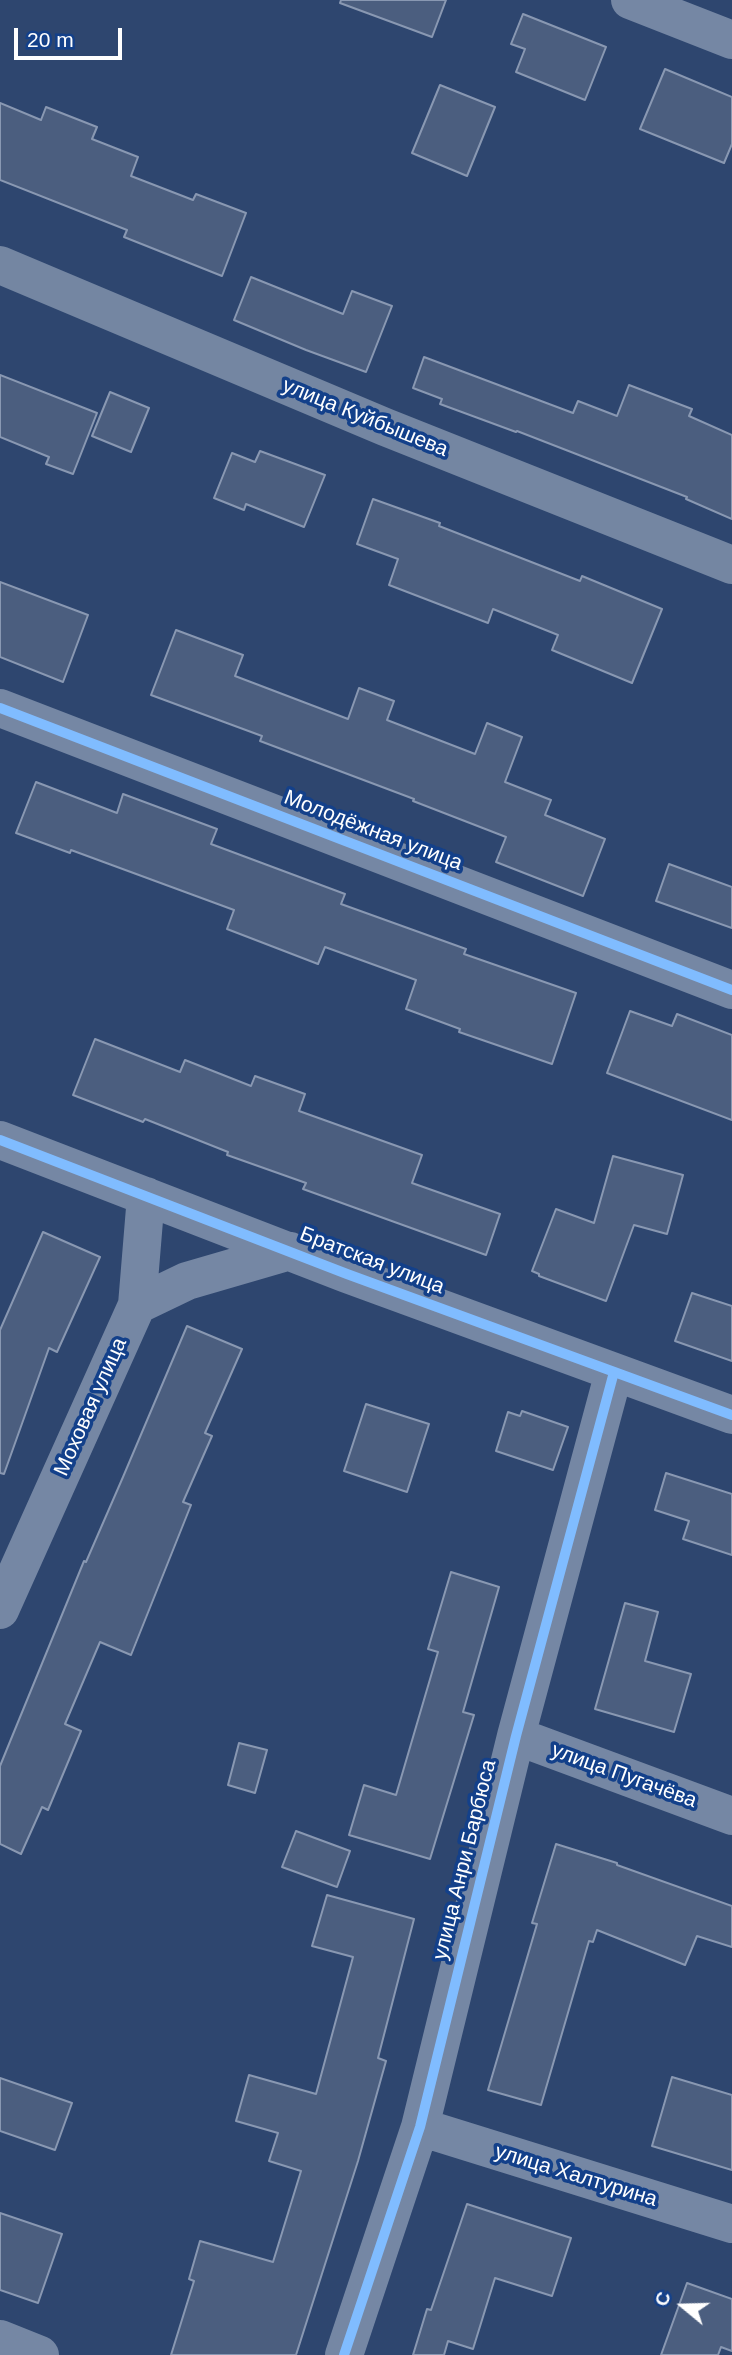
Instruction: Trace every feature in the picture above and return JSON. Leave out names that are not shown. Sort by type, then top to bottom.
[{"type":"main road","name":"улица Куйбышева","points":[[0,265],[385,427],[732,565]]},
{"type":"street","points":[[630,0],[732,40]]},
{"type":"street","name":"Молодёжная улица","points":[[0,708],[732,990]]},
{"type":"street","name":"Братская улица","points":[[0,1140],[732,1415]]},
{"type":"street","name":"Моховая улица","points":[[0,1610],[137,1305],[146,1196]]},
{"type":"street","points":[[137,1305],[187,1281],[290,1251]]},
{"type":"street","name":"улица Анри Барбюса","points":[[344,2355],[420,2127],[516,1736],[614,1372]]},
{"type":"street","name":"улица Пугачёва","points":[[516,1736],[732,1816]]},
{"type":"street","name":"улица Халтурина","points":[[420,2127],[732,2224]]},
{"type":"street","points":[[0,2339],[40,2355]]},
{"type":"building","points":[[341,0],[446,0],[432,37],[340,3]]},
{"type":"building","points":[[523,14],[606,47],[585,100],[516,72],[525,49],[511,44]]},
{"type":"building","points":[[665,69],[732,97],[732,144],[724,163],[640,129]]},
{"type":"building","points":[[440,85],[495,107],[467,176],[412,153]]},
{"type":"building","points":[[0,103],[41,120],[46,107],[97,127],[92,139],[138,157],[131,176],[193,200],[196,194],[246,213],[222,276],[124,237],[127,230],[0,180]]},
{"type":"building","points":[[251,277],[343,314],[352,291],[392,306],[366,372],[234,320]]},
{"type":"building","points":[[424,357],[573,413],[578,401],[617,416],[629,385],[692,409],[689,416],[732,435],[732,519],[686,499],[687,497],[440,404],[442,399],[413,388]]},
{"type":"building","points":[[0,375],[97,413],[73,474],[46,464],[49,457],[0,437]]},
{"type":"building","points":[[110,392],[149,408],[131,452],[92,436]]},
{"type":"building","points":[[260,451],[325,475],[304,527],[246,504],[244,510],[214,498],[232,453],[255,462]]},
{"type":"building","points":[[373,499],[440,523],[439,526],[580,581],[582,576],[662,609],[632,683],[552,650],[558,635],[493,609],[488,623],[389,585],[398,559],[357,544]]},
{"type":"building","points":[[0,582],[88,615],[63,682],[0,657]]},
{"type":"building","points":[[176,630],[243,655],[235,676],[348,719],[359,688],[394,701],[387,720],[475,754],[487,723],[522,737],[505,782],[551,800],[545,815],[605,839],[583,896],[496,862],[506,837],[260,741],[262,736],[151,695]]},
{"type":"building","points":[[36,782],[117,813],[123,794],[217,829],[211,844],[345,894],[341,904],[466,949],[464,954],[576,993],[552,1064],[459,1032],[460,1029],[406,1009],[416,980],[325,947],[318,964],[227,929],[234,910],[71,850],[70,853],[16,833]]},
{"type":"building","points":[[669,864],[732,887],[732,928],[656,901]]},
{"type":"building","points":[[630,1011],[672,1026],[677,1014],[732,1035],[732,1120],[607,1073]]},
{"type":"building","points":[[95,1039],[180,1072],[185,1060],[251,1086],[255,1076],[305,1094],[299,1111],[422,1155],[412,1183],[500,1214],[486,1255],[303,1189],[306,1183],[227,1155],[228,1152],[145,1119],[143,1122],[73,1095]]},
{"type":"building","points":[[613,1156],[683,1175],[667,1234],[634,1225],[606,1301],[532,1271],[556,1209],[594,1223]]},
{"type":"building","points":[[43,1232],[100,1257],[57,1352],[49,1348],[4,1474],[0,1473],[0,1330]]},
{"type":"building","points":[[692,1293],[732,1306],[732,1361],[675,1341]]},
{"type":"building","points":[[187,1326],[242,1349],[205,1433],[212,1436],[183,1502],[191,1505],[131,1655],[100,1642],[65,1724],[81,1731],[48,1810],[42,1807],[21,1854],[0,1844],[0,1766],[84,1561],[86,1562]]},
{"type":"building","points":[[366,1404],[429,1424],[407,1492],[344,1471]]},
{"type":"building","points":[[522,1411],[568,1427],[553,1470],[496,1451],[508,1412],[520,1416]]},
{"type":"building","points":[[666,1473],[732,1494],[732,1555],[683,1539],[689,1521],[655,1510]]},
{"type":"building","points":[[451,1572],[499,1587],[463,1712],[474,1715],[430,1859],[349,1835],[364,1785],[396,1795],[438,1652],[428,1649]]},
{"type":"building","points":[[625,1603],[658,1612],[645,1661],[691,1674],[674,1732],[595,1709]]},
{"type":"building","points":[[239,1743],[267,1750],[255,1793],[228,1785]]},
{"type":"building","points":[[296,1831],[350,1851],[337,1887],[282,1867]]},
{"type":"building","points":[[556,1844],[617,1863],[732,1906],[732,1947],[697,1936],[685,1965],[597,1930],[593,1942],[589,1941],[541,2105],[488,2090],[537,1924],[532,1923]]},
{"type":"building","points":[[327,1895],[414,1919],[378,2058],[386,2061],[358,2161],[296,2355],[171,2355],[194,2281],[189,2279],[200,2241],[273,2262],[301,2171],[269,2161],[278,2133],[236,2121],[249,2075],[316,2094],[353,1957],[312,1946]]},
{"type":"building","points":[[672,2077],[732,2095],[732,2170],[652,2146]]},
{"type":"building","points":[[0,2078],[72,2103],[55,2150],[0,2131]]},
{"type":"building","points":[[467,2204],[571,2238],[552,2296],[495,2278],[473,2349],[448,2341],[444,2355],[413,2355],[427,2309],[431,2310]]},
{"type":"building","points":[[0,2213],[62,2234],[38,2303],[0,2290]]},
{"type":"building","points":[[687,2283],[732,2299],[732,2351],[721,2347],[718,2355],[661,2355]]},
{"type":"cycle path","points":[[0,708],[732,990]]},
{"type":"cycle path","points":[[0,1140],[347,1274],[732,1415]]},
{"type":"cycle path","points":[[344,2355],[420,2127],[516,1736],[614,1372]]}]
